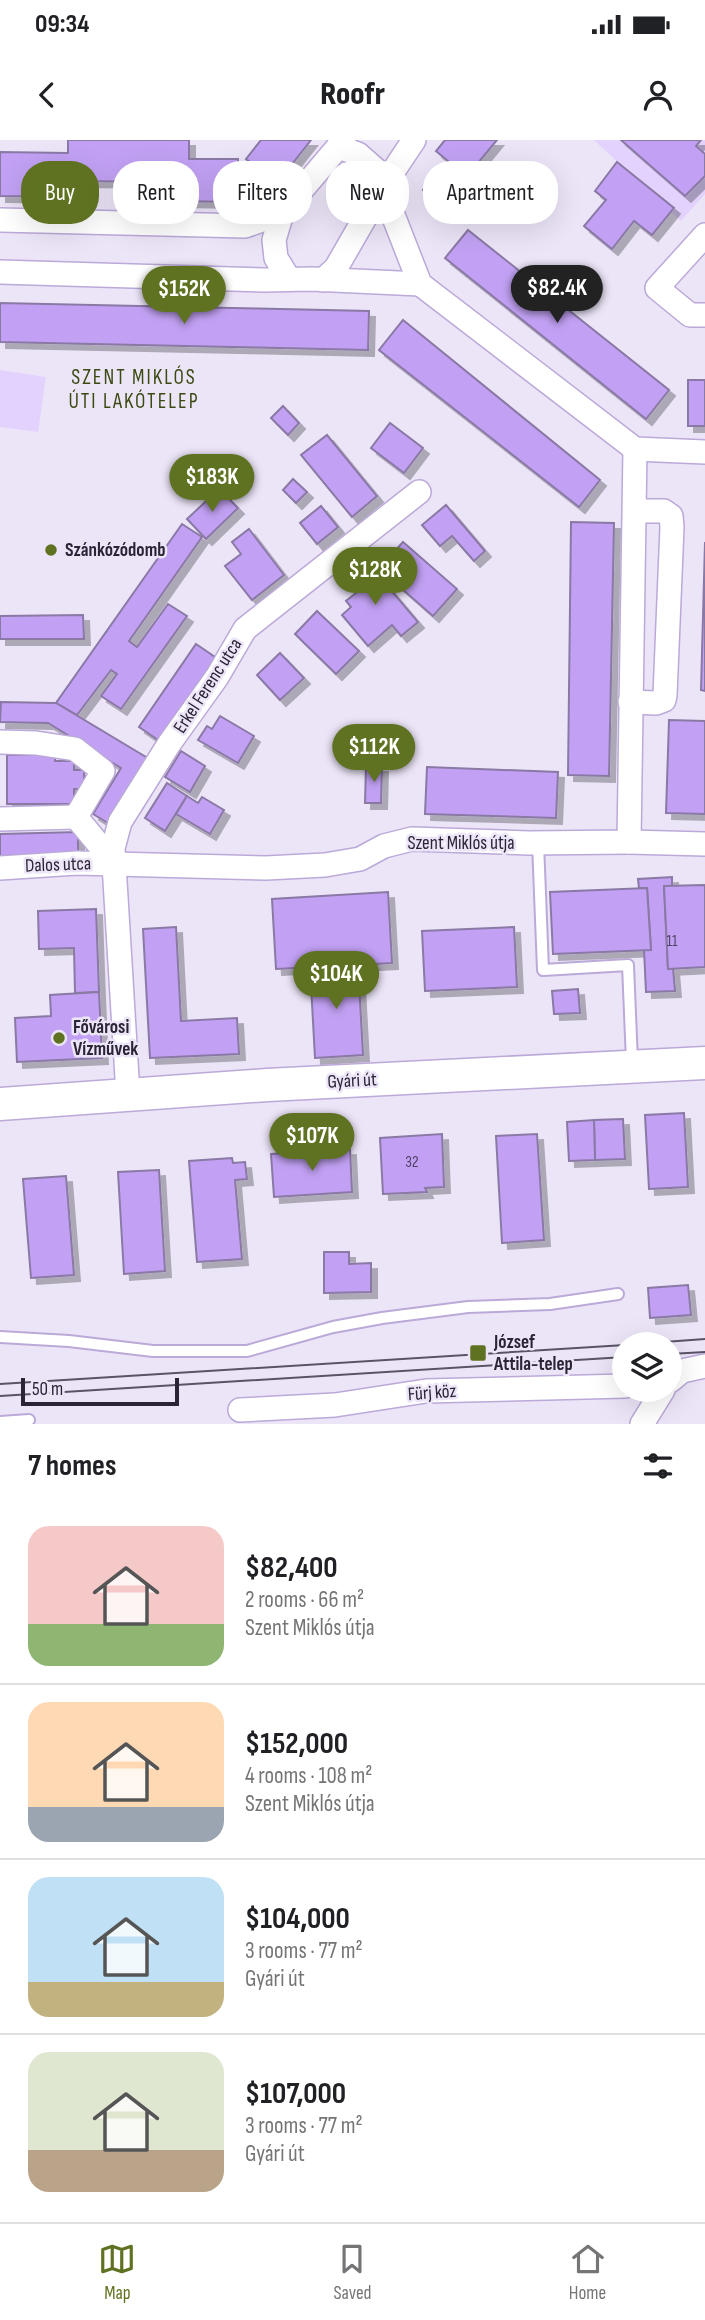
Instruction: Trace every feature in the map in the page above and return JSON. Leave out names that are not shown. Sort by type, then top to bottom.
[{"type":"street","points":[[400,161],[414,140]]},
{"type":"street","points":[[312,177],[341,143],[365,161]]},
{"type":"street","points":[[0,220],[213,223]]},
{"type":"street","points":[[254,224],[275,249],[289,279]]},
{"type":"street","points":[[265,279],[280,224]]},
{"type":"street","points":[[323,279],[336,268],[361,224]]},
{"type":"street","points":[[396,224],[420,284],[635,449],[705,452]]},
{"type":"street","points":[[705,235],[657,288],[690,315],[705,315]]},
{"type":"street","points":[[0,272],[323,279],[420,284]]},
{"type":"street","points":[[629,842],[635,449]]},
{"type":"street","name":"Erkel Ferenc utca","points":[[128,1094],[113,848],[120,822],[169,744],[217,677],[245,629],[419,492]]},
{"type":"street","points":[[630,702],[656,703],[664,700],[672,527],[671,516],[664,511],[635,511]]},
{"type":"street","points":[[0,743],[36,743],[75,749],[103,771],[76,817]]},
{"type":"street","points":[[76,817],[115,864]]},
{"type":"street","points":[[0,819],[76,817]]},
{"type":"street","name":"Szent Miklós útja","points":[[115,864],[266,868],[324,865],[360,859],[384,846],[412,839],[705,844]]},
{"type":"street","name":"Dalos utca","points":[[0,868],[77,863],[115,864]]},
{"type":"street","name":"Gyári út","points":[[0,1104],[128,1094],[705,1063]]},
{"type":"street","points":[[682,1371],[705,1366]]},
{"type":"street","name":"Fürj köz","points":[[240,1410],[335,1405],[426,1391],[612,1386]]},
{"type":"street","points":[[642,1424],[656,1402]]},
{"type":"lane","points":[[538,843],[543,970],[628,965],[633,1066]]},
{"type":"lane","points":[[0,1337],[69,1340],[153,1351],[247,1351],[333,1327],[382,1318],[468,1307],[550,1304],[618,1294]]},
{"type":"lane","points":[[0,1422],[29,1420]]},
{"type":"shaded area","points":[[594,140],[705,140],[705,194],[681,221]]},
{"type":"shaded area","points":[[0,370],[46,377],[38,432],[0,427]]},
{"type":"building","points":[[68,140],[189,140],[189,159],[238,161],[213,161],[213,202],[199,201],[199,161],[113,161],[113,181],[99,181],[99,161],[21,161],[21,196],[0,196],[0,152],[68,153]]},
{"type":"building","points":[[261,140],[311,140],[294,161],[246,159]]},
{"type":"building","points":[[445,140],[497,140],[480,161],[448,161],[436,151]]},
{"type":"building","points":[[621,140],[701,140],[696,146],[705,154],[705,176],[685,196]]},
{"type":"building","points":[[617,162],[674,208],[652,235],[634,221],[612,249],[584,226],[606,200],[595,191]]},
{"type":"building","points":[[468,230],[669,390],[646,419],[445,258]]},
{"type":"building","points":[[0,303],[369,311],[368,350],[0,342]]},
{"type":"building","points":[[403,320],[600,480],[579,507],[379,350]]},
{"type":"building","points":[[688,380],[705,380],[705,426],[688,426]]},
{"type":"building","points":[[283,406],[299,423],[288,435],[271,418]]},
{"type":"building","points":[[390,423],[423,448],[404,473],[371,448]]},
{"type":"building","points":[[327,435],[377,496],[352,517],[301,455]]},
{"type":"building","points":[[293,479],[307,492],[296,503],[283,490]]},
{"type":"building","points":[[219,489],[238,508],[206,539],[187,519]]},
{"type":"building","points":[[446,505],[485,551],[474,561],[452,536],[440,546],[422,525]]},
{"type":"building","points":[[321,506],[338,527],[317,544],[300,523]]},
{"type":"building","points":[[571,522],[614,523],[609,776],[568,775]]},
{"type":"building","points":[[182,524],[202,537],[129,641],[137,647],[168,604],[187,616],[121,709],[101,696],[117,674],[111,670],[77,715],[56,703]]},
{"type":"building","points":[[249,529],[284,575],[252,600],[225,566],[241,554],[232,542]]},
{"type":"building","points":[[403,542],[457,589],[433,616],[393,581],[400,573],[386,561]]},
{"type":"building","points":[[705,542],[705,691],[701,690]]},
{"type":"building","points":[[368,563],[418,622],[401,636],[392,625],[368,646],[342,615],[351,607],[346,601],[356,593],[346,582]]},
{"type":"building","points":[[317,611],[359,651],[336,674],[295,634]]},
{"type":"building","points":[[83,615],[84,639],[0,639],[0,616]]},
{"type":"building","points":[[196,644],[218,659],[161,742],[139,727]]},
{"type":"building","points":[[280,653],[304,678],[280,700],[257,675]]},
{"type":"building","points":[[1,702],[56,703],[151,760],[111,825],[93,814],[121,768],[48,723],[0,722]]},
{"type":"building","points":[[220,716],[254,736],[238,763],[198,740],[207,726],[212,729]]},
{"type":"building","points":[[669,720],[705,721],[705,814],[666,813]]},
{"type":"building","points":[[181,751],[205,766],[190,792],[165,777]]},
{"type":"building","points":[[7,755],[55,755],[55,761],[74,761],[74,770],[84,770],[84,789],[74,789],[74,804],[7,804]]},
{"type":"building","points":[[366,766],[382,766],[381,803],[365,803]]},
{"type":"building","points":[[427,767],[558,772],[556,818],[425,814]]},
{"type":"building","points":[[167,783],[187,796],[165,831],[145,818]]},
{"type":"building","points":[[187,796],[198,803],[202,797],[224,810],[210,834],[176,814]]},
{"type":"building","points":[[78,832],[78,854],[0,856],[0,834]]},
{"type":"building","points":[[672,877],[672,886],[664,886],[668,969],[673,968],[675,991],[646,992],[644,950],[651,950],[647,888],[639,888],[638,879]]},
{"type":"building","points":[[705,885],[705,967],[668,969],[664,886]]},
{"type":"building","points":[[647,888],[651,950],[553,954],[550,892]]},
{"type":"building","points":[[388,892],[392,963],[276,969],[272,899]]},
{"type":"building","points":[[96,909],[99,992],[75,993],[74,948],[39,949],[38,911]]},
{"type":"building","points":[[176,927],[181,1021],[237,1018],[239,1054],[150,1058],[143,929]]},
{"type":"building","points":[[514,927],[517,987],[425,991],[422,931]]},
{"type":"building","points":[[358,965],[363,1055],[315,1058],[310,967]]},
{"type":"building","points":[[578,989],[580,1013],[554,1014],[552,991]]},
{"type":"building","name":"Fővárosi Vízművek","points":[[99,992],[102,1058],[17,1062],[15,1018],[51,1016],[50,995]]},
{"type":"building","points":[[684,1113],[688,1187],[649,1189],[645,1115]]},
{"type":"building","points":[[623,1119],[625,1159],[595,1160],[594,1120]]},
{"type":"building","points":[[594,1120],[595,1160],[569,1161],[567,1122]]},
{"type":"building","points":[[442,1134],[444,1187],[425,1188],[427,1192],[383,1194],[380,1138]]},
{"type":"building","points":[[537,1134],[544,1240],[502,1243],[496,1136]]},
{"type":"building","points":[[350,1149],[352,1192],[274,1197],[271,1154]]},
{"type":"building","points":[[232,1158],[233,1163],[245,1162],[247,1179],[235,1180],[242,1259],[197,1262],[189,1161]]},
{"type":"building","points":[[159,1170],[165,1271],[124,1274],[118,1172]]},
{"type":"building","points":[[66,1176],[74,1275],[31,1278],[23,1179]]},
{"type":"building","points":[[324,1252],[349,1252],[349,1264],[371,1263],[371,1292],[324,1293]]},
{"type":"building","points":[[688,1285],[691,1315],[650,1318],[648,1288]]},
{"type":"tram line","points":[[682,1341],[705,1339]]},
{"type":"tram line","points":[[0,1384],[612,1346]]},
{"type":"tram line","points":[[682,1353],[705,1352]]},
{"type":"tram line","points":[[0,1396],[612,1358]]},
{"type":"place","name":"Szánkózódomb","points":[[51,550]]},
{"type":"place","name":"Fővárosi Vízművek","points":[[59,1038]]},
{"type":"place","name":"József Attila-telep","points":[[478,1353]]},
{"type":"district","name":"SZENT MIKLÓS ÚTI LAKÓTELEP","points":[[134,389]]}]
